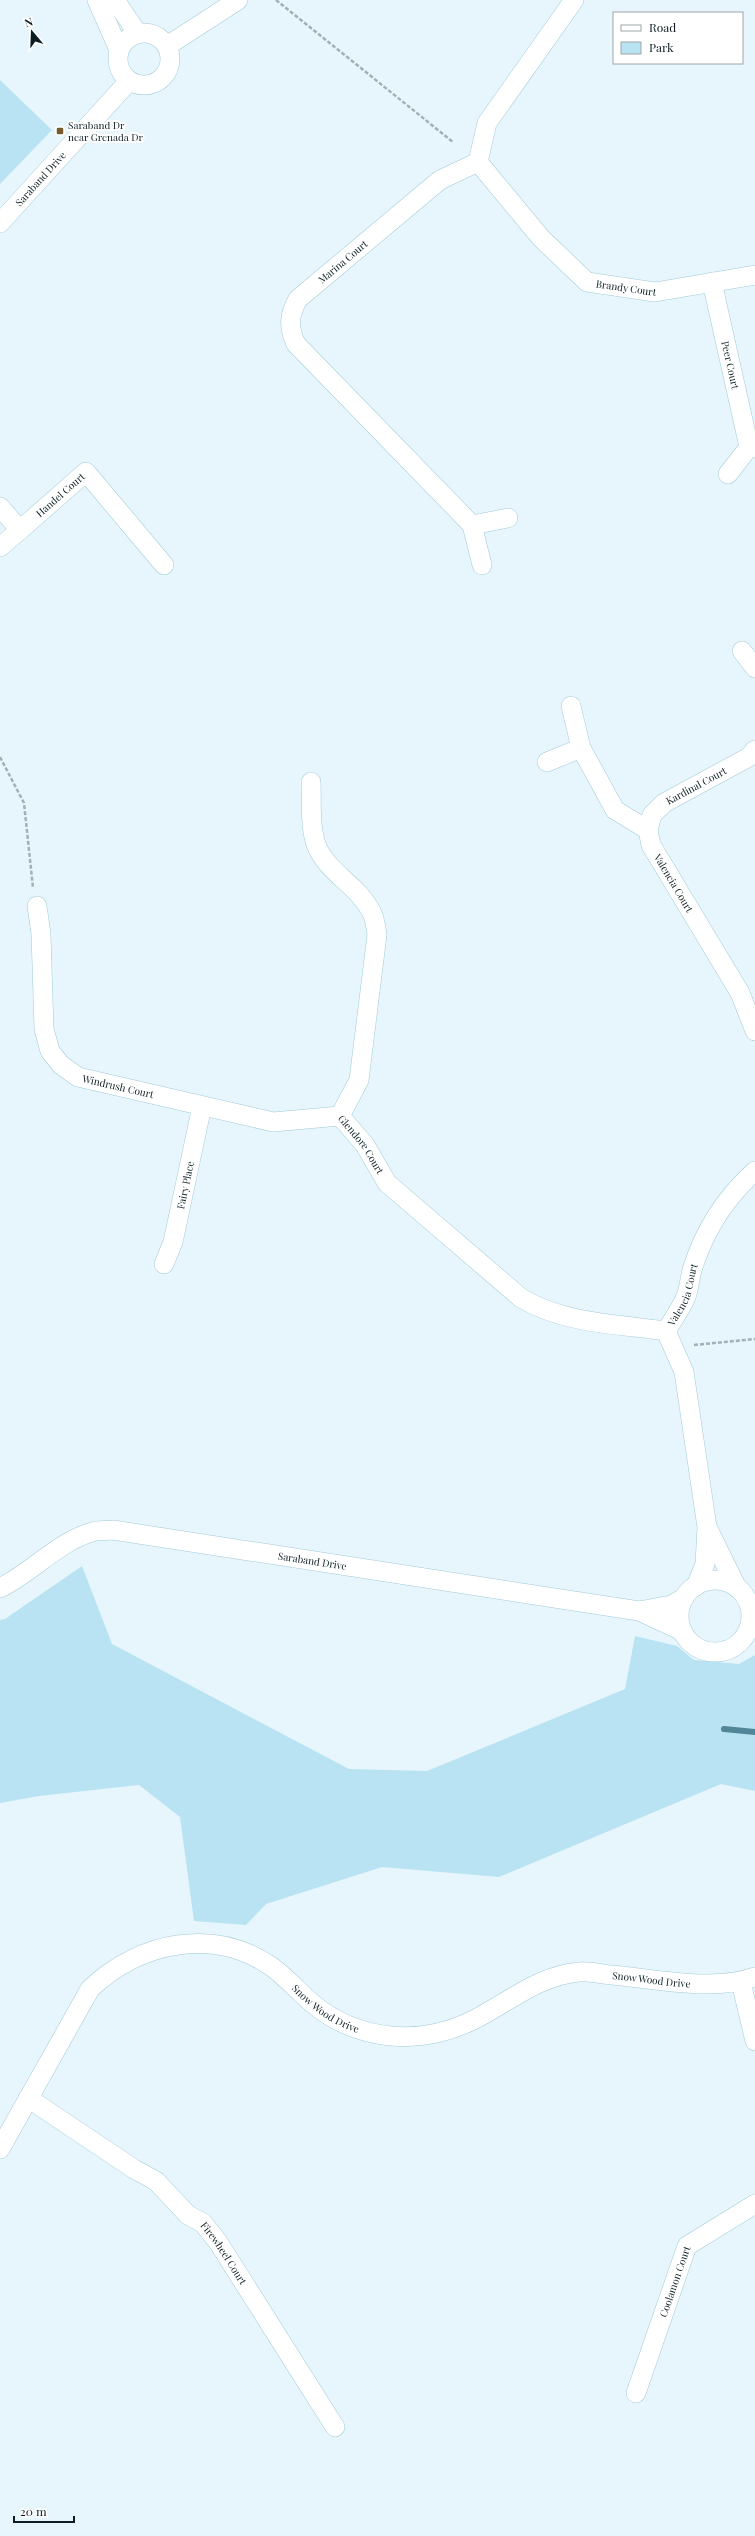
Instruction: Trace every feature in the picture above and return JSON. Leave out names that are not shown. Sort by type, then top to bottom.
[{"type":"street","points":[[97,0],[120,50],[119,67],[129,81],[138,85],[148,85],[161,78],[170,66],[170,56],[167,46],[154,35],[138,34],[127,40],[120,50]]},
{"type":"street","points":[[115,0],[138,34]]},
{"type":"street","points":[[167,46],[238,0]]},
{"type":"street","points":[[478,162],[487,123],[574,0]]},
{"type":"street","name":"Saraband Drive","points":[[0,223],[129,81]]},
{"type":"street","name":"Brandy Court","points":[[478,162],[541,238],[587,282],[655,292],[755,275]]},
{"type":"street","name":"Marina Court","points":[[472,525],[296,344],[291,333],[290,321],[291,311],[304,294],[440,180],[478,162]]},
{"type":"street","name":"Peer Court","points":[[712,282],[752,448],[728,474]]},
{"type":"street","name":"Handel Court","points":[[20,530],[86,472],[164,565]]},
{"type":"street","points":[[0,507],[20,530],[0,547]]},
{"type":"street","points":[[482,565],[472,525],[508,518]]},
{"type":"street","points":[[742,650],[755,668]]},
{"type":"street","points":[[571,706],[581,748],[615,810],[648,830]]},
{"type":"street","points":[[547,762],[581,748]]},
{"type":"street","name":"Kardinal Court","points":[[648,830],[652,815],[664,803],[749,756],[755,750]]},
{"type":"street","name":"Glendore Court","points":[[311,782],[313,829],[317,848],[327,864],[361,895],[372,913],[377,935],[359,1080],[340,1116],[365,1145],[387,1183],[521,1298],[541,1310],[563,1317],[670,1338]]},
{"type":"street","name":"Valencia Court","points":[[648,830],[651,845],[740,993],[755,1031]]},
{"type":"street","name":"Windrush Court","points":[[37,906],[41,934],[44,1029],[50,1051],[61,1065],[78,1077],[273,1122],[340,1116]]},
{"type":"street","name":"Fairy Place","points":[[164,1264],[173,1242],[202,1106]]},
{"type":"street","name":"Valencia Court","points":[[670,1338],[686,1296],[692,1270],[704,1238],[720,1211],[738,1186],[755,1171]]},
{"type":"street","points":[[670,1338],[684,1372],[707,1527],[704,1564],[680,1609],[682,1631],[689,1641],[698,1648],[710,1652],[722,1652],[749,1638],[748,1630],[751,1618],[750,1606],[745,1594],[707,1527]]},
{"type":"street","name":"Saraband Drive","points":[[0,1588],[14,1581],[74,1540],[93,1532],[113,1530],[639,1611],[682,1631]]},
{"type":"street","points":[[690,1592],[717,1580],[745,1594]]},
{"type":"street","name":"Saraband Drive","points":[[639,1611],[670,1604],[690,1592]]},
{"type":"street","name":"Snow Wood Drive","points":[[0,2149],[90,1989],[108,1972],[131,1959],[178,1944],[217,1945],[247,1953],[270,1966],[290,1981],[313,2004],[336,2020],[359,2030],[391,2036],[423,2037],[452,2029],[479,2017],[531,1987],[555,1977],[580,1972],[707,1983],[748,1980]]},
{"type":"street","points":[[748,1980],[755,2041]]},
{"type":"street","name":"Firewheel Court","points":[[28,2098],[134,2169],[156,2181],[188,2215],[203,2223],[218,2242],[335,2427]]},
{"type":"street","name":"Coolamon Court","points":[[636,2393],[687,2246],[755,2204]]},
{"type":"path","points":[[276,0],[453,142]]},
{"type":"path","points":[[0,757],[24,803],[30,870],[37,906]]},
{"type":"path","points":[[670,1338],[755,1339]]},
{"type":"green space","points":[[0,80],[52,130],[0,184]]},
{"type":"green space","points":[[82,1566],[112,1644],[349,1769],[427,1771],[625,1689],[635,1636],[677,1646],[694,1660],[739,1664],[755,1655],[755,1791],[721,1784],[499,1877],[382,1867],[266,1904],[246,1925],[194,1921],[180,1817],[139,1785],[39,1796],[0,1803],[0,1620],[5,1619]]},
{"type":"waterway","points":[[724,1729],[755,1732]]},
{"type":"place","name":"Saraband Dr near Grenada Dr","points":[[60,131]]}]
